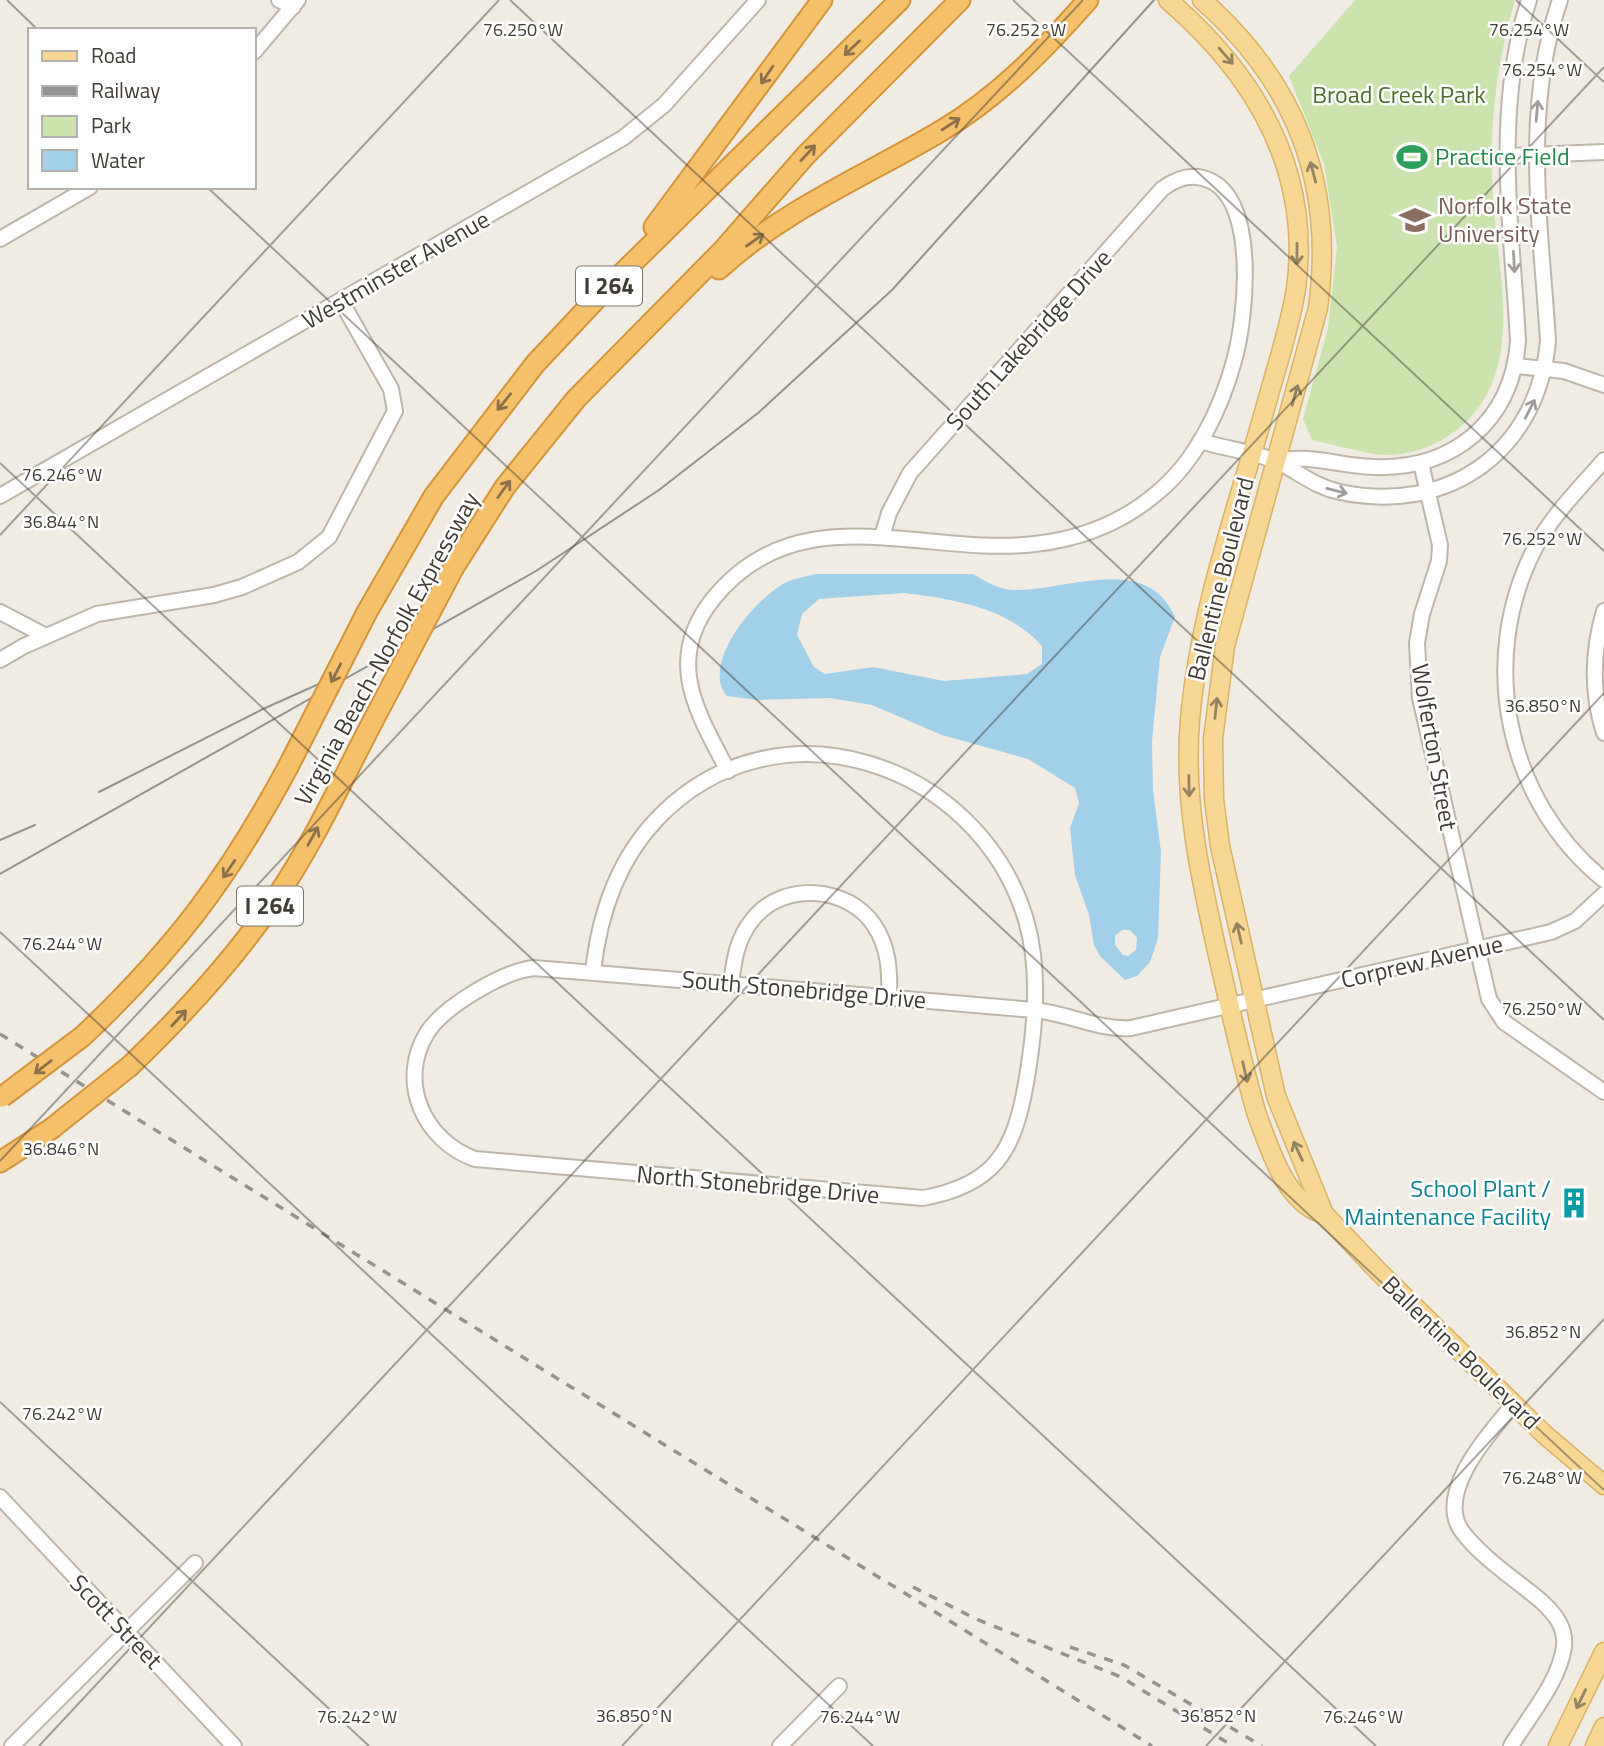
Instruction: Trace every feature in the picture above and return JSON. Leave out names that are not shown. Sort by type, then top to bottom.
[{"type":"highway","points":[[535,364],[588,294],[669,208],[822,0]]},
{"type":"highway","name":"Virginia Beach-Norfolk Expressway","points":[[1,1098],[83,1036],[142,979],[188,926],[241,852],[288,767],[367,612],[434,496],[535,364],[619,277],[900,0]]},
{"type":"highway","name":"Virginia Beach-Norfolk Expressway","points":[[0,1161],[51,1129],[130,1066],[206,989],[277,897],[312,838],[454,568],[505,487],[576,399],[723,250],[806,155],[960,0]]},
{"type":"highway","points":[[576,399],[647,339],[731,257],[810,205],[963,116],[1023,69],[1088,0]]},
{"type":"main road","name":"Ballentine Boulevard","points":[[1168,0],[1219,48],[1248,83],[1282,154],[1297,219],[1296,286],[1291,317],[1202,637],[1194,679],[1188,750],[1193,832],[1246,1080],[1270,1149],[1298,1199],[1313,1211],[1324,1214]]},
{"type":"main road","name":"Ballentine Boulevard","points":[[1202,0],[1245,42],[1281,93],[1296,124],[1316,184],[1323,244],[1320,295],[1225,646],[1213,738],[1214,799],[1220,846],[1276,1096],[1324,1214],[1379,1272],[1563,1452],[1604,1485]]},
{"type":"main road","points":[[1558,1746],[1604,1653]]},
{"type":"main road","points":[[1595,1746],[1604,1727]]},
{"type":"street","points":[[279,0],[296,3]]},
{"type":"street","name":"Westminster Avenue","points":[[0,496],[551,181],[643,123],[664,105],[758,0]]},
{"type":"street","points":[[729,771],[709,734],[688,681],[690,643],[710,603],[741,571],[777,549],[823,537],[1035,544],[1079,535],[1116,521],[1159,491],[1200,441],[1277,461],[1313,457],[1370,467],[1421,463],[1447,453],[1476,433],[1501,402],[1516,366],[1518,341],[1506,122],[1510,84],[1529,0]]},
{"type":"street","points":[[1277,461],[1298,476],[1336,492],[1384,497],[1429,491],[1461,479],[1500,451],[1529,413],[1545,368],[1548,341],[1535,122],[1539,88],[1560,0]]},
{"type":"street","points":[[256,50],[296,3]]},
{"type":"street","points":[[1508,156],[1604,152]]},
{"type":"street","name":"South Lakebridge Drive","points":[[882,537],[889,513],[911,473],[1162,189],[1184,177],[1206,178],[1225,190],[1236,209],[1244,278],[1243,309],[1234,361],[1225,392],[1200,441]]},
{"type":"street","points":[[0,239],[87,189]]},
{"type":"street","points":[[0,660],[97,614],[242,587],[298,562],[329,537],[392,420],[394,401],[391,389],[341,301]]},
{"type":"street","points":[[1516,366],[1545,368],[1604,384]]},
{"type":"street","points":[[1604,460],[1563,507],[1535,549],[1512,611],[1504,659],[1508,715],[1524,775],[1550,823],[1581,861],[1604,880]]},
{"type":"street","name":"Wolferton Street","points":[[1421,463],[1440,545],[1439,561],[1422,614],[1418,643],[1418,680],[1426,733],[1489,999],[1504,1022],[1604,1092]]},
{"type":"street","points":[[1604,611],[1598,632],[1594,672],[1604,733]]},
{"type":"street","points":[[0,612],[46,636]]},
{"type":"street","name":"North Stonebridge Drive","points":[[416,1063],[415,1088],[424,1118],[446,1145],[475,1159],[923,1198],[960,1188],[980,1177],[1010,1143],[1019,1125],[1034,1010],[1032,949],[1019,900],[991,849],[974,827],[943,800],[912,779],[889,769],[835,757],[784,757],[729,771],[688,793],[667,809],[638,841],[610,894],[601,924],[593,972]]},
{"type":"street","points":[[731,984],[736,950],[752,919],[761,910],[786,897],[816,893],[855,906],[875,926],[888,957],[889,998]]},
{"type":"street","name":"Corprew Avenue","points":[[1229,1006],[1476,951],[1562,927],[1590,909],[1604,894]]},
{"type":"street","name":"South Stonebridge Drive","points":[[416,1063],[427,1033],[439,1018],[504,974],[534,968],[1034,1010],[1118,1029],[1229,1006]]},
{"type":"street","points":[[1511,1746],[1553,1678],[1564,1645],[1563,1631],[1543,1603],[1464,1535],[1458,1525],[1454,1503],[1462,1477],[1514,1404]]},
{"type":"street","name":"Scott Street","points":[[0,1497],[234,1746]]},
{"type":"street","points":[[12,1746],[195,1563]]},
{"type":"street","points":[[780,1746],[839,1686]]},
{"type":"green space","name":"Broad Creek Park","points":[[1355,0],[1515,0],[1500,66],[1492,133],[1492,178],[1503,317],[1501,350],[1493,382],[1476,411],[1450,435],[1424,448],[1394,455],[1366,453],[1312,440],[1303,419],[1328,328],[1337,247],[1324,164],[1289,76]]},
{"type":"water","points":[[816,574],[973,574],[994,585],[1012,590],[1126,580],[1146,586],[1162,597],[1175,617],[1160,657],[1152,742],[1153,790],[1161,852],[1158,938],[1150,962],[1137,976],[1125,980],[1100,956],[1094,945],[1089,915],[1075,875],[1070,828],[1079,803],[1075,788],[1028,759],[942,735],[872,705],[830,698],[757,700],[727,696],[720,682],[721,666],[726,649],[736,631],[748,615],[776,588],[789,581]],"holes":[[[904,593],[960,602],[1013,622],[1042,646],[1042,664],[1027,674],[944,681],[873,667],[825,674],[814,667],[797,635],[802,614],[819,599]],[[1122,930],[1130,930],[1137,938],[1136,950],[1128,956],[1123,955],[1115,945],[1115,936]]]},
{"type":"tram line","points":[[0,874],[536,571],[659,490],[758,413],[892,290],[1154,0]]},
{"type":"tram line","points":[[99,792],[263,709],[330,679]]},
{"type":"tram line","points":[[0,840],[35,825]]},
{"type":"railway","points":[[0,1034],[1152,1746]]},
{"type":"railway","points":[[913,1587],[976,1619],[1121,1677],[1233,1746]]},
{"type":"railway","points":[[1070,1647],[1124,1665],[1262,1746]]},
{"type":"place","name":"Practice Field","points":[[1412,157]]},
{"type":"place","name":"Norfolk State University","points":[[1415,220]]},
{"type":"place","name":"School Plant / Maintenance Facility","points":[[1574,1203]]}]
